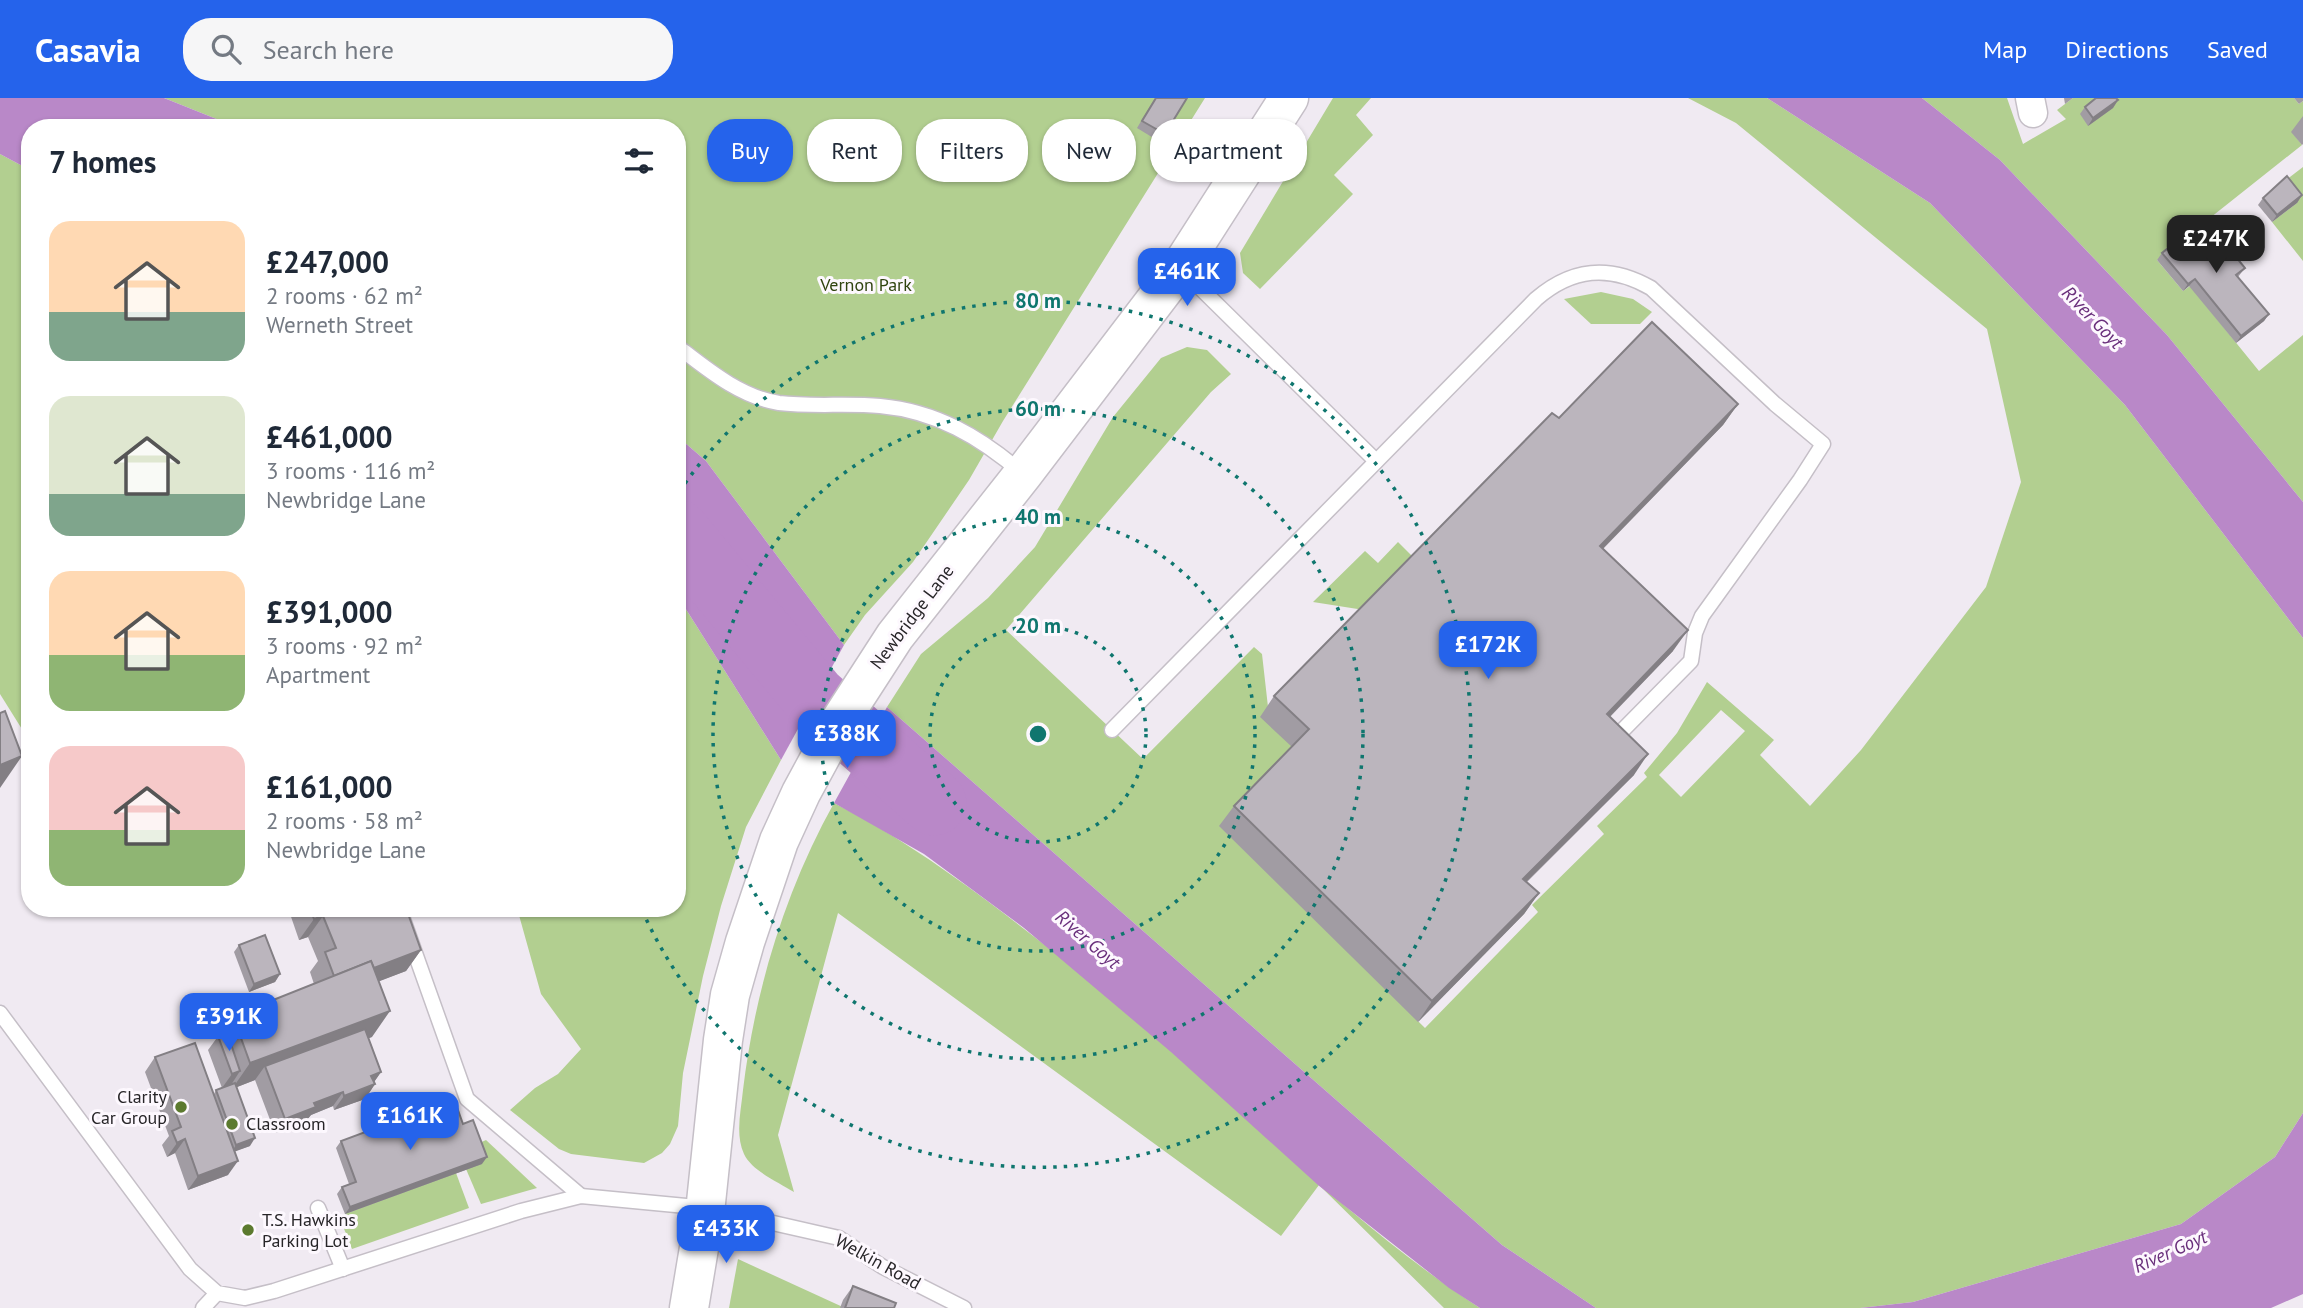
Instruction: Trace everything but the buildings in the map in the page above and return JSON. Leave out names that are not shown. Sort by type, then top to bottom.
[{"type":"main road","name":"Newbridge Lane","points":[[689,1308],[705,1212],[730,995],[779,841],[801,793],[840,721],[895,636],[1180,268],[1289,98]]},
{"type":"lane","points":[[1180,268],[1376,461]]},
{"type":"lane","points":[[1112,730],[1536,299],[1567,277],[1605,273],[1635,278],[1651,288],[1775,404],[1823,444],[1702,617],[1695,633],[1691,661],[1619,734]]},
{"type":"lane","points":[[686,352],[739,390],[778,403],[882,406],[936,418],[973,435],[1023,474]]},
{"type":"lane","points":[[402,917],[467,1099],[581,1196]]},
{"type":"lane","points":[[0,1013],[190,1269],[216,1293],[204,1308]]},
{"type":"lane","name":"Welkin Road","points":[[216,1293],[245,1298],[274,1291],[521,1211],[581,1196],[685,1206],[839,1238],[883,1267],[964,1308]]},
{"type":"lane","points":[[318,1208],[343,1269]]},
{"type":"green space","name":"Vernon Park","points":[[164,98],[1205,98],[1192,119],[1150,119],[1150,182],[1152,182],[969,480],[913,562],[865,615],[844,645],[706,461],[686,444],[686,119],[216,119]]},
{"type":"green space","points":[[1333,98],[1371,98],[1356,115],[1373,135],[1334,175],[1353,194],[1260,289],[1243,273],[1240,253],[1283,182],[1307,182],[1307,141]]},
{"type":"green space","points":[[1688,98],[1767,98],[1930,203],[2125,405],[2303,638],[2303,1113],[2275,1157],[2181,1224],[1913,1302],[1860,1308],[1596,1308],[1502,1245],[887,707],[921,654],[988,598],[1035,547],[1113,417],[1161,358],[1187,347],[1207,350],[1231,374],[1211,392],[1006,630],[1143,759],[1254,647],[1262,654],[1268,707],[1295,750],[1220,826],[1425,1028],[1538,912],[1532,905],[1604,834],[1597,826],[1647,777],[1644,773],[1677,733],[1707,682],[1774,740],[1760,755],[1810,806],[1861,750],[1986,587],[2021,482],[1987,329],[1736,123]],"holes":[[[1721,710],[1745,731],[1681,797],[1659,775]]]},
{"type":"green space","points":[[1922,98],[2007,98],[2023,144],[2066,119],[2057,110],[2073,98],[2294,98],[2299,104],[2303,101],[2303,122],[2292,132],[2302,145],[2157,260],[2183,291],[2190,286],[2259,371],[2303,335],[2303,502],[2167,335],[2000,160]]},
{"type":"green space","points":[[0,154],[21,165],[21,728],[0,694]]},
{"type":"green space","points":[[2303,167],[2303,261],[2272,222],[2297,203],[2282,183]]},
{"type":"green space","points":[[1601,292],[1633,299],[1652,312],[1640,324],[1591,324],[1564,299]]},
{"type":"green space","points":[[1398,542],[1415,559],[1364,610],[1313,602],[1365,551],[1378,563]]},
{"type":"green space","points":[[686,609],[781,760],[746,827],[721,906],[683,1073],[678,1126],[670,1144],[662,1153],[644,1163],[571,1154],[559,1149],[510,1110],[535,1088],[558,1074],[581,1049],[541,994],[520,917],[686,917]]},
{"type":"green space","points":[[834,803],[874,824],[931,861],[1033,936],[1149,1031],[1359,1218],[1480,1308],[1444,1308],[1319,1185],[1281,1236],[838,913],[778,1135],[794,1192],[759,1171],[744,1154],[739,1130],[755,1015],[787,906]]},
{"type":"green space","points":[[486,1140],[537,1188],[481,1204],[466,1169],[475,1145]]},
{"type":"green space","points":[[456,1173],[469,1208],[352,1249],[339,1216]]},
{"type":"green space","points":[[738,1259],[845,1308],[729,1308]]},
{"type":"water","points":[[0,98],[164,98],[216,119],[21,119],[21,165],[0,154]]},
{"type":"water","points":[[1767,98],[1922,98],[2000,160],[2167,335],[2303,502],[2303,638],[2125,405],[1930,203]]},
{"type":"water","points":[[686,444],[706,461],[844,645],[781,760],[686,609]]},
{"type":"water","points":[[887,707],[1502,1245],[1596,1308],[1480,1308],[1449,1288],[1318,1185],[1171,1052],[1024,928],[924,854],[834,803]]},
{"type":"water","points":[[2303,1113],[2303,1294],[2271,1308],[1860,1308],[1913,1302],[2181,1224],[2275,1157]]},
{"type":"waterway","name":"River Goyt","points":[[686,543],[814,697],[934,803]]},
{"type":"place","name":"Clarity Car Group","points":[[181,1107]]},
{"type":"place","name":"Classroom","points":[[232,1124]]},
{"type":"place","name":"T.S. Hawkins Parking Lot","points":[[248,1230]]}]
